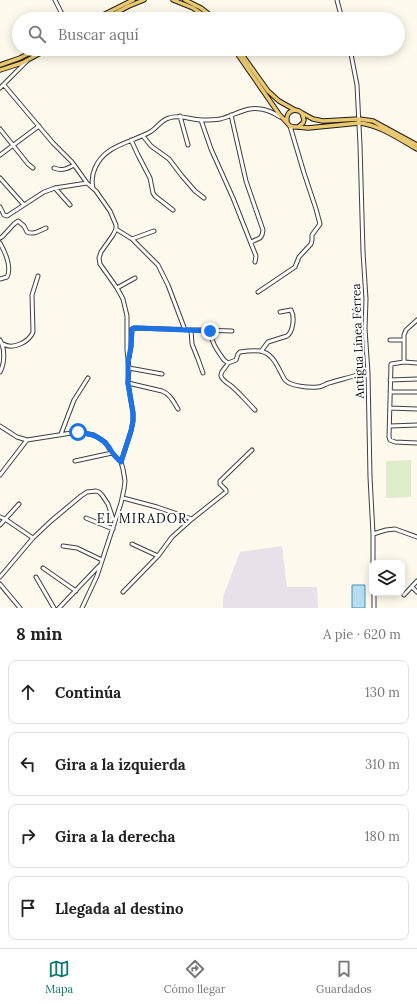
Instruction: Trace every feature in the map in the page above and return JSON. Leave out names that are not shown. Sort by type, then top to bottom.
[{"type":"main road","points":[[109,12],[133,0]]},
{"type":"main road","points":[[117,12],[144,0]]},
{"type":"main road","points":[[173,0],[199,12]]},
{"type":"main road","points":[[185,0],[206,12]]},
{"type":"main road","points":[[0,65],[24,56]]},
{"type":"main road","points":[[0,70],[22,63],[35,56]]},
{"type":"main road","points":[[239,56],[290,126],[308,128],[359,121],[377,127],[417,149]]},
{"type":"main road","points":[[243,56],[268,91],[279,101],[295,110],[313,119],[323,121],[373,121],[417,145]]},
{"type":"main road","points":[[287,121],[288,114],[292,110],[295,110]]},
{"type":"main road","points":[[298,127],[304,120],[302,113]]},
{"type":"street","points":[[56,0],[61,12]]},
{"type":"street","points":[[337,0],[340,12]]},
{"type":"street","name":"Antigua Línea Férrea","points":[[351,56],[357,86],[359,121],[374,560]]},
{"type":"street","points":[[0,88],[31,58]]},
{"type":"street","points":[[4,85],[53,143],[74,165],[87,183],[93,188],[110,211],[116,225],[113,235],[103,248],[99,258],[100,264],[123,299],[127,316],[129,368],[128,383],[133,421],[121,462]]},
{"type":"street","points":[[93,188],[91,179],[98,162],[104,155],[120,144],[143,136],[152,131],[164,120],[170,117],[180,116],[201,120],[220,119],[250,109],[260,108],[282,117]]},
{"type":"street","points":[[231,115],[246,181],[263,230],[260,238],[251,242]]},
{"type":"street","points":[[180,116],[188,145]]},
{"type":"street","points":[[201,120],[211,150],[251,242],[256,256],[255,262]]},
{"type":"street","points":[[0,155],[39,126]]},
{"type":"street","points":[[258,292],[295,267],[299,257],[311,244],[312,235],[320,224],[290,126]]},
{"type":"street","points":[[0,129],[28,164],[33,168]]},
{"type":"street","points":[[143,136],[151,146],[170,159],[195,191],[204,198]]},
{"type":"street","points":[[131,140],[150,178],[153,193],[173,210]]},
{"type":"street","points":[[54,168],[60,170],[74,165]]},
{"type":"street","points":[[0,178],[24,205]]},
{"type":"street","points":[[0,207],[4,215],[7,216],[44,192],[55,188],[87,183]]},
{"type":"street","points":[[55,188],[70,205]]},
{"type":"street","points":[[0,238],[18,221],[24,226],[27,232],[30,233],[36,233],[46,228]]},
{"type":"street","points":[[116,229],[132,239],[158,265],[168,285],[185,330]]},
{"type":"street","points":[[132,239],[154,231]]},
{"type":"street","points":[[0,243],[6,256],[9,268],[8,277],[0,279]]},
{"type":"street","points":[[3,344],[6,346],[15,345],[28,340],[31,336],[32,295],[38,276]]},
{"type":"street","points":[[117,288],[136,278]]},
{"type":"street","points":[[263,352],[262,350],[268,342],[287,336],[290,333],[293,322],[293,312],[291,310],[280,312]]},
{"type":"street","points":[[404,362],[404,335],[406,330],[417,320]]},
{"type":"street","points":[[128,362],[132,329],[134,328],[232,332]]},
{"type":"street","points":[[191,330],[192,344],[202,373]]},
{"type":"street","points":[[210,331],[213,344],[224,360],[228,363]]},
{"type":"street","points":[[0,340],[3,344],[4,357],[0,372]]},
{"type":"street","points":[[390,340],[404,340]]},
{"type":"street","points":[[255,410],[221,376],[228,363],[236,360],[240,352],[259,351],[271,356],[287,383],[292,385],[315,388],[328,383],[357,376]]},
{"type":"street","points":[[417,362],[391,364],[389,437],[392,442],[417,443]]},
{"type":"street","points":[[129,368],[162,374]]},
{"type":"street","points":[[61,434],[69,410],[88,378]]},
{"type":"street","points":[[390,380],[417,380]]},
{"type":"street","points":[[128,383],[162,390],[170,396],[178,408]]},
{"type":"street","points":[[390,392],[417,392]]},
{"type":"street","points":[[390,408],[417,409]]},
{"type":"street","points":[[390,426],[417,425]]},
{"type":"street","points":[[0,426],[17,437],[27,440],[78,432],[94,435],[104,442],[121,462],[125,481],[123,498],[97,576],[82,608]]},
{"type":"street","points":[[0,475],[27,440]]},
{"type":"street","points":[[124,592],[158,556],[172,537],[226,492],[220,482],[252,450]]},
{"type":"street","points":[[75,461],[112,453]]},
{"type":"street","points":[[0,577],[33,538],[51,521],[88,492],[99,492],[106,499],[111,510],[114,523]]},
{"type":"street","points":[[123,498],[192,519]]},
{"type":"street","points":[[0,525],[19,504]]},
{"type":"street","points":[[0,517],[33,538]]},
{"type":"street","points":[[86,518],[113,529]]},
{"type":"street","points":[[373,534],[395,529],[417,537]]},
{"type":"street","points":[[132,544],[158,556]]},
{"type":"street","points":[[63,546],[77,548],[102,560]]},
{"type":"street","points":[[59,608],[100,566]]},
{"type":"street","points":[[43,568],[76,591]]},
{"type":"street","points":[[36,577],[54,608]]},
{"type":"street","points":[[405,594],[417,581]]},
{"type":"street","points":[[0,584],[20,608]]},
{"type":"street","points":[[412,587],[417,592]]},
{"type":"street","points":[[374,596],[374,608]]},
{"type":"shaded area","points":[[282,546],[287,587],[317,587],[318,608],[223,608],[223,597],[240,552]]},
{"type":"green space","points":[[411,460],[411,497],[386,498],[386,461]]},
{"type":"water","points":[[352,585],[365,585],[365,608],[352,608]]},
{"type":"district","name":"EL MIRADOR","points":[[142,518]]},
{"type":"route","points":[[78,432],[94,435],[99,438],[121,462],[133,421],[128,383],[128,362],[132,329],[210,331]]}]
